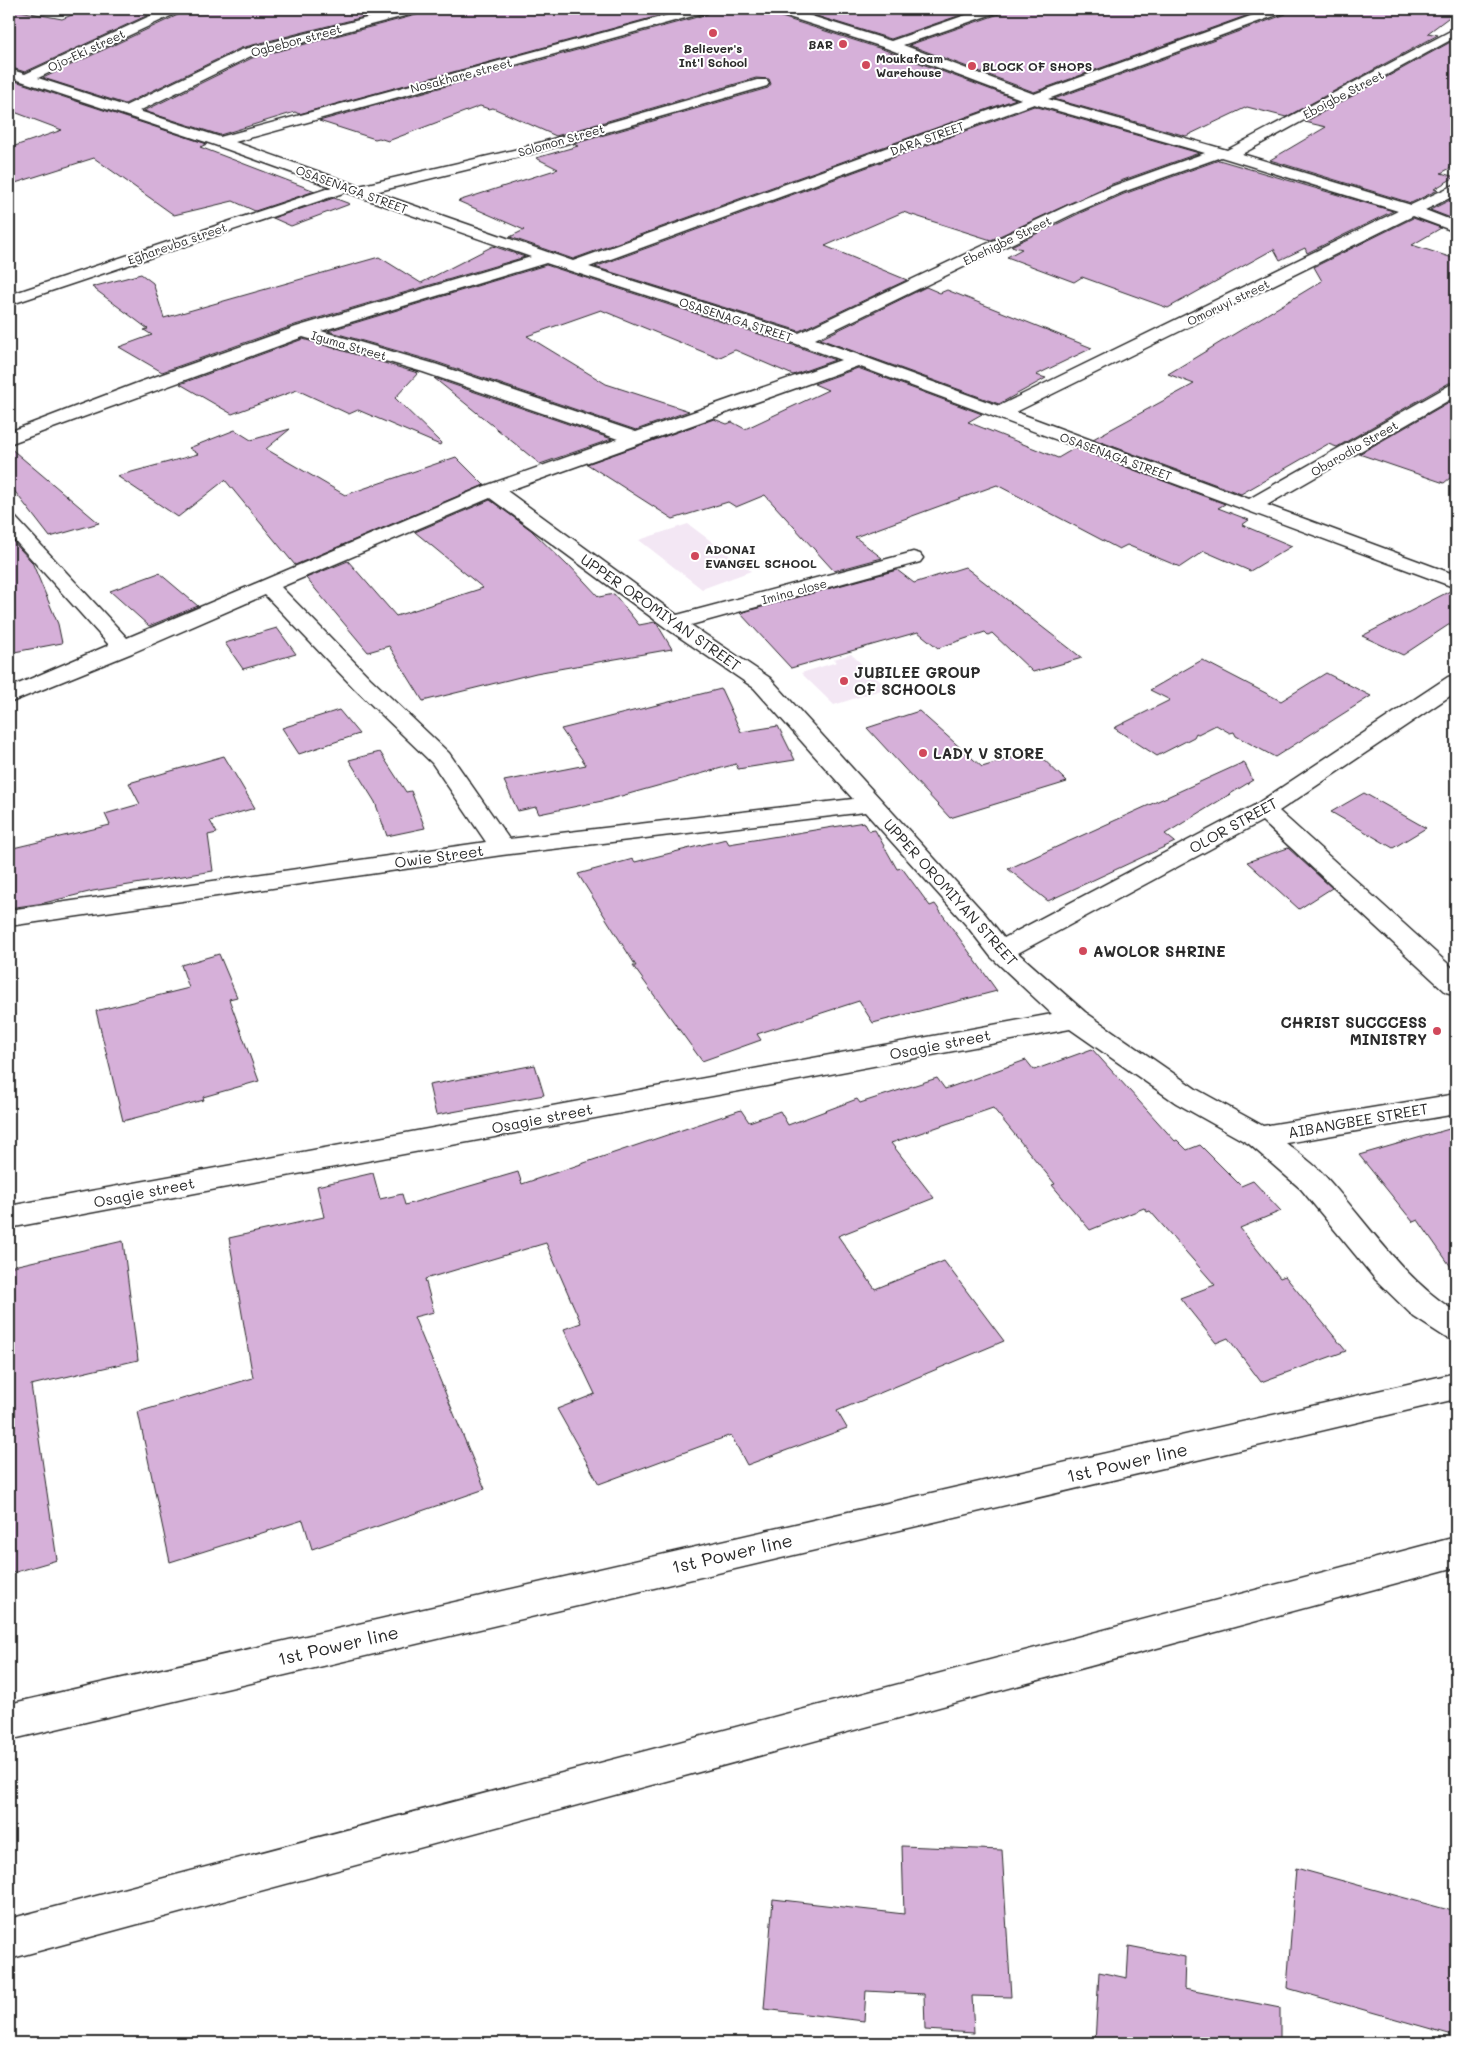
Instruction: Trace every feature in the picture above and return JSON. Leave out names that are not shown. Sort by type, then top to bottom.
[{"type":"street","name":"Ojo-Eki street","points":[[17,76],[175,9]]},
{"type":"street","name":"Ogbebor street","points":[[127,111],[246,53],[394,12],[416,9]]},
{"type":"street","name":"Nosakhare street","points":[[220,142],[703,9]]},
{"type":"street","points":[[777,9],[891,45],[1033,99],[1414,211],[1456,227]]},
{"type":"street","points":[[891,45],[994,9]]},
{"type":"street","name":"DARA STREET","points":[[573,267],[1281,9]]},
{"type":"street","name":"Eboigbe Street","points":[[1224,154],[1456,32]]},
{"type":"street","name":"OSASENAGA STREET","points":[[17,76],[220,142],[546,258],[800,339],[1456,582]]},
{"type":"street","name":"Solomon Street","points":[[352,189],[531,149],[762,83]]},
{"type":"street","name":"Ebehigbe Street","points":[[800,339],[1074,208],[1118,189],[1224,154]]},
{"type":"street","name":"Egharevba street","points":[[9,300],[352,189]]},
{"type":"street","name":"Omoruyi street","points":[[1000,413],[1456,190]]},
{"type":"street","name":"Iguma Street","points":[[302,331],[546,258]]},
{"type":"street","points":[[9,438],[146,386],[302,331]]},
{"type":"street","name":"Iguma Street","points":[[302,331],[429,368],[636,439]]},
{"type":"street","points":[[9,696],[492,490],[856,361]]},
{"type":"street","name":"Obarodio Street","points":[[1251,506],[1456,389]]},
{"type":"street","name":"UPPER OROMIYAN STREET","points":[[492,490],[674,623],[762,683],[976,920],[1000,951],[1076,1019],[1186,1096],[1259,1137],[1312,1181],[1387,1272],[1425,1308],[1456,1328]]},
{"type":"street","points":[[9,522],[124,648]]},
{"type":"street","name":"Imina close","points":[[674,623],[913,558]]},
{"type":"street","points":[[268,586],[362,683],[441,758],[502,847]]},
{"type":"street","name":"OLOR STREET","points":[[1000,951],[1264,810],[1456,682]]},
{"type":"street","name":"Owie Street","points":[[9,918],[502,847],[871,804]]},
{"type":"street","points":[[1264,810],[1456,986]]},
{"type":"street","name":"Osagie street","points":[[9,1217],[1076,1019]]},
{"type":"street","name":"AIBANGBEE STREET","points":[[1259,1137],[1456,1104]]},
{"type":"street","name":"1st Power line","points":[[9,1722],[1456,1386]]},
{"type":"street","points":[[9,1939],[1456,1552]]},
{"type":"shaded area","name":"ADONAI EVANGEL SCHOOL","points":[[688,524],[751,571],[702,589],[639,540]]},
{"type":"shaded area","name":"JUBILEE GROUP OF SCHOOLS","points":[[851,654],[887,688],[834,705],[801,673],[837,662],[834,659]]},
{"type":"building","points":[[9,9],[62,19],[86,9],[161,9],[25,72],[9,67]]},
{"type":"building","points":[[183,9],[395,9],[241,48],[125,104],[43,78],[180,14]]},
{"type":"building","points":[[424,9],[684,9],[299,114],[295,112],[220,135],[144,111],[252,58],[420,14]]},
{"type":"building","points":[[711,9],[769,9],[772,14],[885,50],[1016,99],[573,259],[510,237],[524,230],[458,201],[558,169],[536,158],[578,146],[573,144],[768,88],[771,84],[769,79],[756,78],[556,136],[493,108],[489,109],[480,106],[388,141],[379,138],[375,139],[319,121],[708,14]]},
{"type":"building","points":[[794,9],[978,9],[891,39]]},
{"type":"building","points":[[1002,9],[1265,9],[1034,92],[909,45],[999,14]]},
{"type":"building","points":[[1289,9],[1456,9],[1456,12],[1428,33],[1438,35],[1286,117],[1247,107],[1186,136],[1054,99],[1286,14]]},
{"type":"building","points":[[1456,39],[1456,165],[1441,173],[1455,177],[1434,189],[1438,190],[1411,203],[1270,160],[1326,127],[1305,122]]},
{"type":"building","points":[[9,79],[207,144],[200,147],[315,191],[255,211],[233,201],[174,215],[94,158],[9,185],[9,148],[62,130],[9,110]]},
{"type":"building","points":[[1034,106],[1199,153],[1112,184],[991,240],[903,212],[825,246],[907,280],[799,331],[595,267]]},
{"type":"building","points":[[1219,160],[1393,211],[1307,253],[1305,248],[1280,260],[1274,249],[1168,308],[1082,277],[1074,282],[1007,257],[1022,249],[1011,246],[1080,213],[1124,194]]},
{"type":"building","points":[[1456,197],[1456,220],[1430,210]]},
{"type":"building","points":[[334,198],[350,204],[291,226],[273,218]]},
{"type":"building","points":[[1413,218],[1441,228],[1412,245],[1456,259],[1456,382],[1449,383],[1337,447],[1328,444],[1241,494],[1093,439],[1194,384],[1168,374],[1322,281],[1314,267]]},
{"type":"building","points":[[493,246],[525,257],[295,325],[162,372],[119,347],[152,335],[144,330],[148,329],[92,287],[141,274],[153,283],[164,318],[379,257],[421,283]]},
{"type":"building","points":[[546,265],[835,360],[793,375],[735,350],[718,358],[601,310],[527,336],[606,384],[689,411],[636,430],[436,362],[328,331]]},
{"type":"building","points":[[926,287],[940,293],[947,290],[1092,348],[1036,375],[1046,378],[999,404],[820,339]]},
{"type":"building","points":[[303,339],[418,373],[395,398],[441,443],[440,445],[358,410],[349,414],[297,390],[232,414],[180,384]]},
{"type":"building","points":[[858,368],[982,414],[968,422],[1058,458],[1075,448],[1225,504],[1218,508],[1249,520],[1242,525],[1292,546],[1250,571],[1204,551],[1180,567],[1127,545],[1119,549],[997,485],[855,537],[882,558],[834,571],[765,495],[736,507],[728,502],[673,519],[587,464],[714,419],[727,424],[732,422],[745,429],[828,390],[814,384]]},
{"type":"building","points":[[434,378],[612,439],[540,464]]},
{"type":"building","points":[[1456,398],[1456,473],[1444,483],[1359,454]]},
{"type":"building","points":[[290,429],[266,449],[345,495],[456,457],[484,485],[295,565],[225,480],[178,517],[117,476],[198,454],[189,448],[235,430],[251,440]]},
{"type":"building","points":[[9,447],[99,523],[50,537],[9,484]]},
{"type":"building","points":[[490,500],[531,530],[570,566],[599,597],[614,594],[639,625],[655,622],[672,649],[536,673],[423,701],[389,646],[368,652],[306,578],[348,561],[396,616],[483,588],[415,532]]},
{"type":"building","points":[[9,537],[32,562],[58,624],[62,643],[9,653]]},
{"type":"building","points":[[965,567],[1082,658],[1033,672],[992,633],[988,635],[985,632],[938,648],[918,632],[791,668],[740,613],[897,570],[914,583]]},
{"type":"building","points":[[159,573],[198,606],[149,626],[110,591]]},
{"type":"building","points":[[1454,589],[1456,590],[1456,620],[1403,655],[1362,636]]},
{"type":"building","points":[[277,628],[296,654],[243,669],[225,643]]},
{"type":"building","points":[[1202,660],[1281,701],[1326,673],[1371,696],[1275,757],[1236,736],[1234,732],[1230,733],[1216,725],[1198,734],[1196,733],[1194,737],[1157,756],[1114,728],[1170,700],[1150,690]]},
{"type":"building","points":[[721,689],[741,732],[778,726],[795,760],[738,769],[736,764],[607,800],[539,814],[536,807],[518,811],[504,781],[586,765],[561,729]]},
{"type":"building","points":[[339,710],[359,734],[299,754],[282,728]]},
{"type":"building","points":[[919,711],[982,767],[1035,751],[1067,782],[950,818],[867,728]]},
{"type":"building","points":[[380,752],[406,792],[411,791],[425,828],[387,836],[375,802],[349,760]]},
{"type":"building","points":[[224,756],[255,808],[210,821],[217,833],[208,835],[213,871],[93,891],[44,903],[9,908],[9,849],[110,825],[105,814],[140,804],[129,783]]},
{"type":"building","points":[[1244,762],[1253,780],[1165,834],[1175,842],[1048,901],[1008,869]]},
{"type":"building","points":[[1364,793],[1426,828],[1393,848],[1331,812]]},
{"type":"building","points":[[864,822],[869,831],[875,830],[897,869],[902,868],[930,906],[935,904],[997,991],[873,1023],[859,1001],[757,1034],[761,1040],[702,1061],[633,966],[636,966],[578,874],[633,859],[635,862],[726,839],[729,844]]},
{"type":"building","points":[[1288,848],[1332,888],[1299,909],[1247,862]]},
{"type":"building","points":[[219,954],[237,997],[229,999],[259,1081],[203,1097],[204,1100],[123,1121],[96,1011],[189,988],[181,965]]},
{"type":"building","points":[[1092,1049],[1175,1141],[1177,1140],[1187,1150],[1200,1145],[1241,1186],[1253,1181],[1281,1211],[1240,1228],[1280,1278],[1285,1276],[1346,1351],[1261,1382],[1228,1338],[1216,1343],[1180,1298],[1215,1285],[1150,1211],[1147,1212],[1144,1208],[1090,1230],[1052,1185],[1055,1184],[993,1108],[891,1143],[934,1198],[838,1236],[875,1289],[944,1261],[1004,1341],[837,1411],[847,1428],[747,1465],[731,1435],[599,1484],[557,1409],[595,1394],[564,1329],[581,1323],[546,1243],[425,1279],[434,1312],[414,1317],[485,1489],[312,1549],[303,1520],[170,1562],[138,1412],[253,1378],[229,1238],[324,1217],[317,1186],[373,1173],[380,1199],[402,1194],[405,1205],[518,1172],[522,1184],[741,1110],[749,1122],[780,1111],[788,1125],[857,1099],[860,1103],[937,1078],[945,1089],[1026,1060],[1034,1070]]},
{"type":"building","points":[[535,1065],[544,1095],[436,1115],[429,1085]]},
{"type":"building","points":[[1456,1127],[1456,1274],[1418,1220],[1413,1222],[1359,1155]]},
{"type":"building","points":[[123,1241],[138,1360],[31,1385],[57,1560],[9,1574],[9,1267]]},
{"type":"building","points":[[902,1846],[1002,1850],[1011,1997],[972,1996],[974,2033],[925,2030],[924,1994],[866,1991],[864,2021],[764,2009],[773,1899],[904,1914]]},
{"type":"building","points":[[1296,1868],[1456,1912],[1456,2036],[1287,1988]]},
{"type":"building","points":[[1129,1946],[1185,1957],[1184,1989],[1280,2008],[1280,2043],[1095,2043],[1099,1972],[1127,1978]]},
{"type":"place","name":"Believer's Int'l School","points":[[713,33]]},
{"type":"place","name":"BAR","points":[[843,44]]},
{"type":"place","name":"Moukafoam Warehouse","points":[[866,65]]},
{"type":"place","name":"BLOCK OF SHOPS","points":[[972,66]]},
{"type":"place","name":"ADONAI EVANGEL SCHOOL","points":[[695,556]]},
{"type":"place","name":"JUBILEE GROUP OF SCHOOLS","points":[[844,681]]},
{"type":"place","name":"LADY V STORE","points":[[923,753]]},
{"type":"place","name":"AWOLOR SHRINE","points":[[1083,951]]},
{"type":"place","name":"CHRIST SUCCCESS MINISTRY","points":[[1437,1031]]}]
